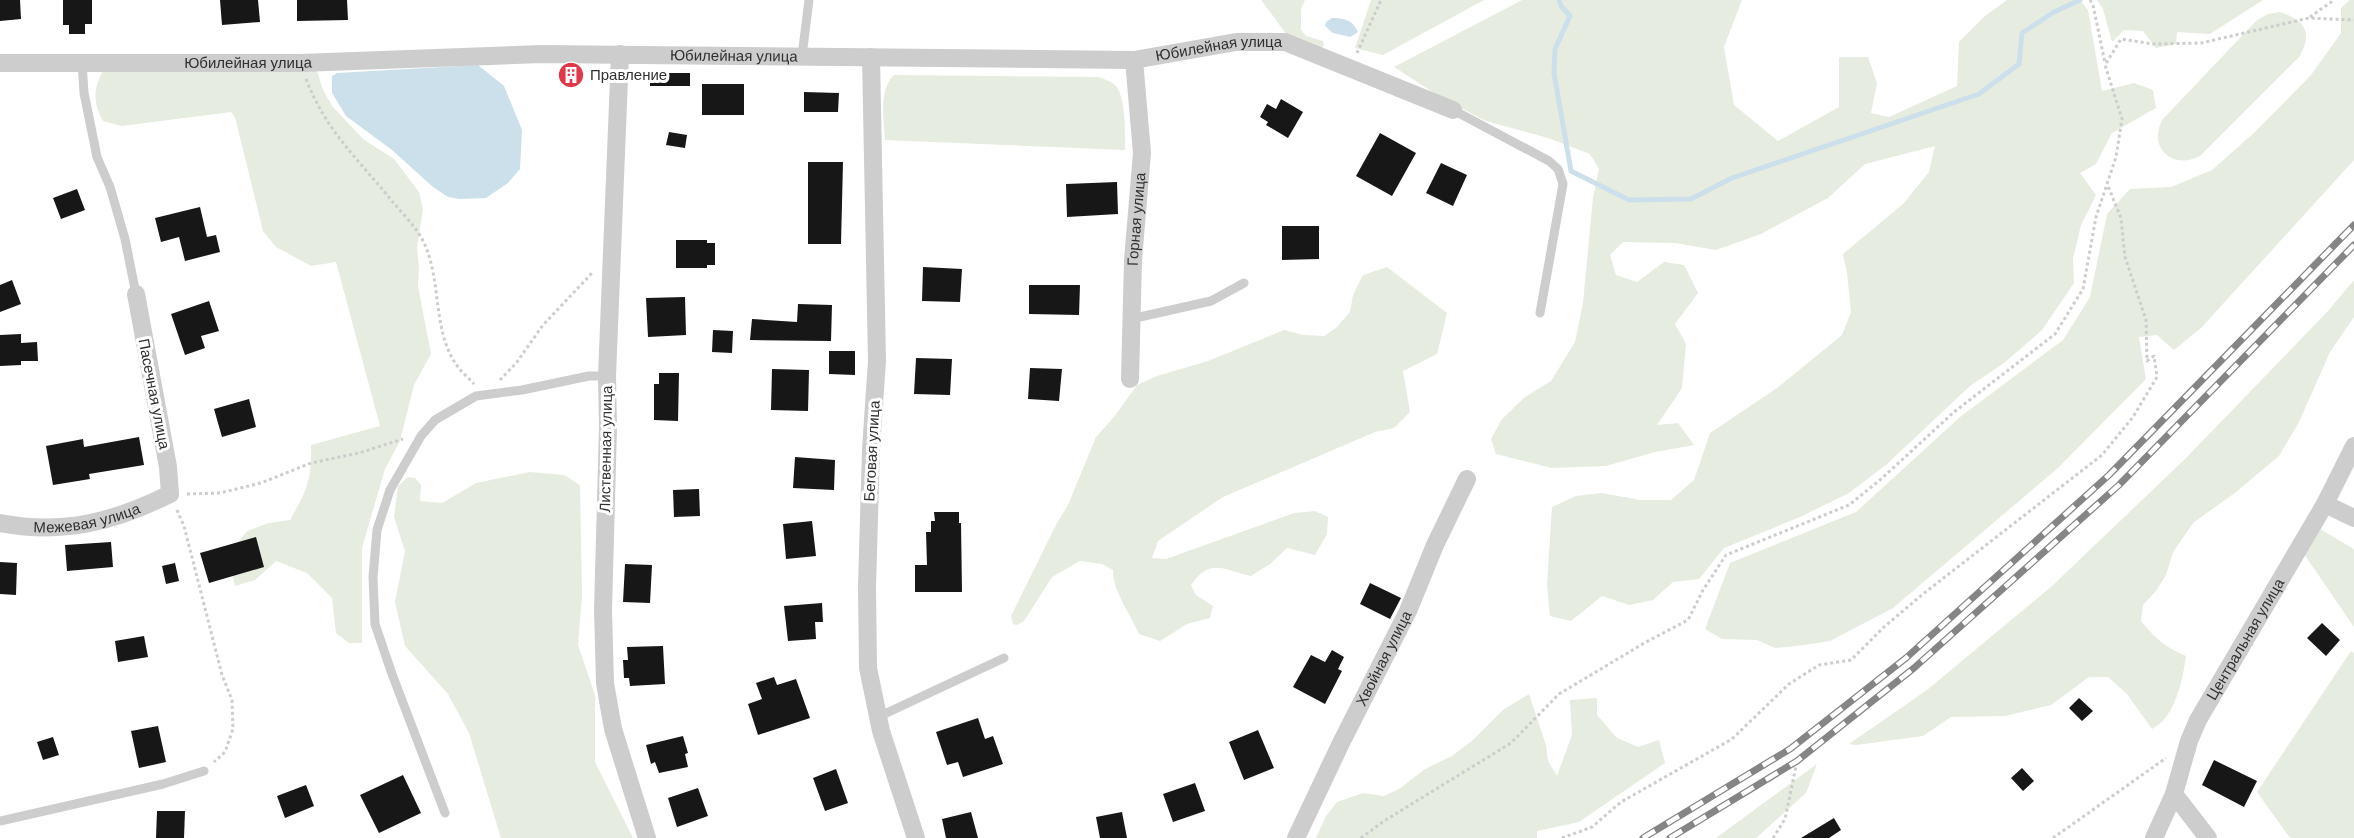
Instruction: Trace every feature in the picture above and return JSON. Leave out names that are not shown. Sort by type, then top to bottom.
[{"type":"street","name":"Юбилейная улица","points":[[0,63],[300,63],[541,54],[1134,60],[1236,42],[1285,42],[1453,110]]},
{"type":"street","name":"Лиственная улица","points":[[620,54],[607,376],[608,428],[603,610],[605,683],[613,729],[647,838]]},
{"type":"street","name":"Беговая улица","points":[[871,57],[877,361],[871,449],[868,668],[878,717],[916,838]]},
{"type":"street","name":"Горная улица","points":[[1130,379],[1133,260],[1142,153],[1134,60]]},
{"type":"street","name":"Пасечная улица","points":[[136,294],[171,494]]},
{"type":"street","name":"Центральная улица","points":[[2154,838],[2174,794],[2189,741],[2198,720],[2325,504],[2354,446]]},
{"type":"street","name":"Хвойная улица","points":[[1296,838],[1408,611],[1435,545],[1467,478]]},
{"type":"street","name":"Межевая улица","points":[[0,524],[56,528],[85,526],[110,519],[171,494]]},
{"type":"street","points":[[2325,504],[2354,518]]},
{"type":"street","points":[[2174,794],[2208,838]]},
{"type":"lane","points":[[802,56],[809,0]]},
{"type":"lane","points":[[82,62],[84,93],[97,157],[110,187],[119,218],[136,294]]},
{"type":"lane","points":[[1453,110],[1519,144],[1558,169],[1563,184],[1540,313]]},
{"type":"lane","points":[[1131,319],[1211,301],[1244,283]]},
{"type":"lane","points":[[445,813],[375,624],[376,530],[390,490],[421,436],[435,420],[476,396],[522,390],[589,376],[607,376]]},
{"type":"lane","points":[[878,717],[1004,658]]},
{"type":"lane","points":[[0,821],[152,787],[204,771]]},
{"type":"path","points":[[1350,68],[1381,0]]},
{"type":"path","points":[[1361,838],[1384,821],[1511,743],[1559,694],[1646,642],[1688,620],[1703,590],[1726,555],[1850,505],[1954,412],[2055,334],[2083,289],[2096,217],[2116,157],[2122,119],[2105,65],[2090,0]]},
{"type":"path","points":[[2309,18],[2334,0]]},
{"type":"path","points":[[2105,65],[2121,39],[2152,44],[2201,43],[2309,18],[2354,20]]},
{"type":"path","points":[[300,63],[317,106],[338,138],[406,217],[425,244],[447,347],[458,368],[486,395],[517,362],[543,325],[611,255]]},
{"type":"path","points":[[1562,838],[1592,827],[1621,802],[1732,739],[1789,684],[1819,665],[1851,660],[1884,627],[1923,594],[2102,455],[2133,417],[2157,377],[2154,356],[2147,361],[2146,320],[2125,257],[2121,218],[2108,184]]},
{"type":"path","points":[[204,771],[225,752],[233,729],[232,700],[222,675],[184,526],[171,494],[220,493],[261,483],[311,463],[369,450],[409,436]]},
{"type":"path","points":[[2053,838],[2189,741]]},
{"type":"path","points":[[1773,838],[1785,819],[1797,761]]},
{"type":"shaded area","points":[[1261,0],[1305,0],[1301,9],[1301,30],[1306,36],[1323,41],[1324,45],[1320,50],[1290,39]]},
{"type":"shaded area","points":[[1371,0],[1484,0],[1383,55],[1355,48]]},
{"type":"shaded area","points":[[1522,0],[1742,0],[1724,47],[1734,105],[1778,141],[1839,107],[1839,57],[1868,57],[1877,83],[1871,113],[1889,117],[1957,86],[1959,42],[1985,16],[2007,0],[2080,0],[2088,10],[2102,91],[2134,83],[2153,90],[2156,108],[2112,133],[2096,164],[2080,173],[2096,195],[2081,225],[2073,259],[2074,283],[2042,330],[2004,363],[1970,386],[1887,464],[1849,493],[1800,517],[1724,548],[1699,579],[1673,582],[1653,600],[1629,605],[1602,596],[1571,621],[1550,616],[1547,584],[1552,507],[1576,496],[1602,493],[1640,500],[1671,500],[1694,480],[1710,433],[1777,388],[1842,335],[1851,312],[1843,254],[1904,203],[1929,172],[1935,146],[1865,164],[1828,198],[1761,234],[1716,250],[1675,243],[1623,242],[1610,255],[1616,275],[1637,282],[1664,262],[1684,265],[1698,293],[1675,324],[1686,344],[1682,388],[1657,425],[1678,423],[1694,445],[1655,452],[1606,466],[1552,468],[1496,454],[1491,439],[1502,419],[1525,397],[1551,381],[1575,342],[1583,303],[1593,197],[1599,169],[1590,154],[1548,138],[1486,121],[1445,100],[1394,67]]},
{"type":"shaded area","points":[[2097,0],[2263,0],[2210,34],[2177,32],[2176,44],[2156,48],[2143,31],[2124,30],[2112,42],[2103,9]]},
{"type":"shaded area","points":[[2350,0],[2354,0],[2354,160],[2201,328],[2174,350],[2157,335],[2139,337],[2146,379],[2058,468],[1893,608],[1830,641],[1775,648],[1757,640],[1722,639],[1705,629],[1730,563],[1856,512],[1960,417],[2063,340],[2090,297],[2107,214],[2130,189],[2171,187],[2212,170],[2255,132],[2311,75],[2341,33],[2341,8]]},
{"type":"shaded area","points":[[2280,12],[2301,23],[2304,28],[2306,41],[2299,57],[2200,156],[2194,159],[2177,160],[2166,155],[2158,141],[2162,120],[2257,20],[2268,14]]},
{"type":"shaded area","points":[[103,71],[317,71],[323,90],[332,106],[363,139],[394,159],[419,192],[423,209],[417,247],[418,286],[431,354],[414,385],[400,441],[385,469],[362,548],[362,643],[349,643],[336,633],[332,598],[307,573],[276,561],[255,580],[235,586],[231,570],[230,553],[247,531],[269,523],[290,520],[301,501],[307,484],[311,467],[311,445],[380,426],[336,262],[311,266],[276,247],[263,231],[235,117],[231,112],[122,126],[103,121],[97,108],[96,90]]},
{"type":"shaded area","points":[[894,75],[1098,77],[1116,86],[1122,99],[1125,150],[885,140],[884,97],[889,81]]},
{"type":"shaded area","points":[[1387,267],[1447,313],[1437,354],[1403,371],[1410,412],[1394,428],[1375,432],[1223,497],[1158,541],[1152,558],[1166,559],[1294,513],[1315,511],[1328,517],[1327,534],[1315,555],[1287,548],[1270,564],[1251,576],[1218,568],[1205,571],[1191,585],[1196,595],[1213,606],[1210,618],[1187,624],[1160,641],[1139,634],[1119,594],[1113,570],[1102,564],[1080,561],[1052,577],[1024,621],[1017,625],[1013,624],[1011,616],[1068,505],[1096,437],[1137,385],[1157,376],[1208,361],[1284,330],[1303,335],[1324,336],[1336,328],[1350,312],[1353,295],[1363,275]]},
{"type":"shaded area","points":[[2354,280],[2354,317],[2330,352],[2299,422],[2279,456],[2236,492],[2193,523],[2173,552],[2166,575],[2143,605],[2141,621],[2151,633],[2161,642],[2186,656],[2183,676],[2176,697],[2167,716],[2160,724],[2152,729],[2127,694],[2108,677],[2089,677],[2051,705],[2005,716],[1951,717],[1923,736],[1849,744],[1927,690],[2052,586],[2185,459],[2328,311]]},
{"type":"shaded area","points":[[530,472],[564,475],[580,485],[582,595],[578,645],[595,695],[595,762],[633,838],[501,838],[469,733],[448,694],[405,646],[395,602],[405,551],[394,517],[398,486],[408,477],[415,478],[421,485],[420,501],[442,503],[476,483]]},
{"type":"shaded area","points":[[2320,529],[2354,549],[2354,627],[2304,554]]},
{"type":"shaded area","points":[[2351,651],[2354,653],[2354,838],[2290,838],[2257,792]]},
{"type":"shaded area","points":[[1529,694],[1546,745],[1548,761],[1557,776],[1572,735],[1570,700],[1597,698],[1597,715],[1617,738],[1638,747],[1659,740],[1665,763],[1579,822],[1537,831],[1537,838],[1316,838],[1326,816],[1337,802],[1363,793],[1384,796],[1399,789],[1425,769],[1452,756],[1473,740],[1503,710]]},
{"type":"shaded area","points":[[1817,764],[1806,793],[1756,838],[1716,838]]},
{"type":"water","points":[[1332,18],[1348,20],[1358,32],[1350,37],[1333,33],[1325,26],[1326,22]]},
{"type":"water","points":[[478,65],[504,86],[522,130],[520,169],[508,183],[486,198],[448,197],[433,187],[392,150],[346,116],[332,93],[332,76],[337,73]]},
{"type":"building","points":[[0,0],[20,0],[21,19],[0,21]]},
{"type":"building","points":[[63,0],[92,0],[92,24],[85,24],[85,34],[69,34],[69,25],[63,25]]},
{"type":"building","points":[[220,0],[258,0],[260,22],[222,25]]},
{"type":"building","points":[[297,0],[347,0],[348,20],[297,21]]},
{"type":"building","points":[[650,73],[690,73],[690,86],[650,86]]},
{"type":"building","points":[[702,84],[744,84],[744,115],[702,115]]},
{"type":"building","points":[[804,92],[839,93],[838,112],[804,112]]},
{"type":"building","points":[[1281,99],[1303,112],[1288,138],[1266,125],[1268,122],[1260,117],[1267,104],[1276,109]]},
{"type":"building","points":[[669,132],[687,135],[685,148],[666,145]]},
{"type":"building","points":[[1380,133],[1416,153],[1392,196],[1356,176]]},
{"type":"building","points":[[808,162],[843,162],[841,244],[808,244]]},
{"type":"building","points":[[1441,163],[1467,175],[1453,206],[1426,193]]},
{"type":"building","points":[[1117,182],[1118,214],[1067,217],[1066,184]]},
{"type":"building","points":[[77,189],[85,210],[61,219],[53,198]]},
{"type":"building","points":[[200,207],[207,237],[216,235],[220,252],[185,261],[179,237],[161,242],[155,218]]},
{"type":"building","points":[[1282,226],[1319,226],[1319,259],[1282,260]]},
{"type":"building","points":[[676,240],[707,240],[707,243],[715,243],[715,265],[707,265],[707,268],[676,268]]},
{"type":"building","points":[[923,267],[962,269],[960,302],[922,301]]},
{"type":"building","points":[[12,280],[21,304],[0,312],[0,285]]},
{"type":"building","points":[[1029,285],[1080,285],[1079,315],[1029,314]]},
{"type":"building","points":[[685,297],[686,335],[648,337],[646,298]]},
{"type":"building","points":[[209,301],[219,331],[201,336],[205,348],[185,355],[171,314]]},
{"type":"building","points":[[798,304],[832,305],[831,341],[750,340],[752,319],[797,322]]},
{"type":"building","points":[[713,330],[733,331],[732,353],[712,352]]},
{"type":"building","points":[[21,334],[21,343],[37,342],[38,361],[21,361],[21,365],[0,366],[0,335]]},
{"type":"building","points":[[829,351],[855,351],[855,375],[829,374]]},
{"type":"building","points":[[916,358],[952,359],[950,395],[914,394]]},
{"type":"building","points":[[1030,368],[1062,369],[1059,401],[1028,399]]},
{"type":"building","points":[[772,369],[809,370],[808,411],[771,410]]},
{"type":"building","points":[[659,373],[679,373],[678,421],[654,420],[654,384],[659,384]]},
{"type":"building","points":[[249,399],[256,427],[222,437],[214,409]]},
{"type":"building","points":[[139,437],[144,465],[89,474],[90,479],[53,485],[46,446],[83,439],[84,447]]},
{"type":"building","points":[[795,457],[835,460],[834,490],[793,488]]},
{"type":"building","points":[[699,489],[700,516],[674,517],[673,490]]},
{"type":"building","points":[[934,512],[959,512],[962,592],[915,592],[915,565],[927,565],[926,532],[931,532],[931,521],[935,521]]},
{"type":"building","points":[[812,521],[816,556],[786,559],[783,524]]},
{"type":"building","points":[[256,537],[264,567],[209,583],[200,553]]},
{"type":"building","points":[[111,542],[113,567],[67,571],[65,545]]},
{"type":"building","points":[[0,562],[17,563],[16,595],[0,594]]},
{"type":"building","points":[[175,563],[179,581],[166,584],[162,566]]},
{"type":"building","points":[[625,564],[652,565],[650,603],[623,602]]},
{"type":"building","points":[[1370,583],[1401,598],[1390,619],[1360,604]]},
{"type":"building","points":[[822,603],[823,622],[815,622],[816,639],[788,641],[784,606]]},
{"type":"building","points":[[2322,623],[2340,640],[2326,656],[2307,638]]},
{"type":"building","points":[[144,636],[148,657],[118,662],[115,641]]},
{"type":"building","points":[[663,646],[665,684],[630,686],[629,678],[624,678],[623,660],[628,660],[627,647]]},
{"type":"building","points":[[1332,650],[1344,657],[1338,669],[1342,671],[1325,704],[1293,687],[1311,655],[1325,662]]},
{"type":"building","points":[[774,677],[777,685],[796,679],[810,718],[758,735],[748,704],[762,699],[756,683]]},
{"type":"building","points":[[2079,698],[2093,711],[2082,721],[2069,708]]},
{"type":"building","points":[[978,718],[985,739],[993,736],[1003,764],[963,777],[958,762],[947,765],[936,732]]},
{"type":"building","points":[[158,726],[166,762],[139,768],[131,731]]},
{"type":"building","points":[[1258,730],[1274,768],[1244,780],[1229,742]]},
{"type":"building","points":[[683,736],[688,753],[685,754],[688,767],[659,773],[655,762],[651,764],[646,745]]},
{"type":"building","points":[[53,737],[59,755],[43,760],[37,742]]},
{"type":"building","points":[[2214,760],[2257,781],[2244,807],[2202,785]]},
{"type":"building","points":[[2022,768],[2034,781],[2023,791],[2011,778]]},
{"type":"building","points":[[836,769],[848,803],[825,811],[813,778]]},
{"type":"building","points":[[403,775],[421,813],[379,833],[360,795]]},
{"type":"building","points":[[1195,783],[1205,811],[1173,822],[1163,794]]},
{"type":"building","points":[[306,785],[314,806],[285,818],[277,796]]},
{"type":"building","points":[[698,788],[708,816],[677,827],[668,798]]},
{"type":"building","points":[[157,811],[185,811],[184,838],[156,838]]},
{"type":"building","points":[[971,812],[978,838],[946,838],[942,819]]},
{"type":"building","points":[[1122,812],[1127,838],[1100,838],[1096,817]]},
{"type":"building","points":[[1834,818],[1841,830],[1829,838],[1801,838]]},
{"type":"waterway","points":[[1559,0],[1570,16],[1555,49],[1554,73],[1571,171],[1629,200],[1691,199],[1732,178],[1979,94],[2019,64],[2022,33],[2054,12],[2080,0]]},
{"type":"railway","points":[[1643,838],[1790,749],[1906,658],[2109,475],[2354,225]]},
{"type":"railway","points":[[1670,838],[1797,761],[1914,668],[2119,485],[2354,245]]},
{"type":"place","name":"Правление","points":[[571,75]]}]
